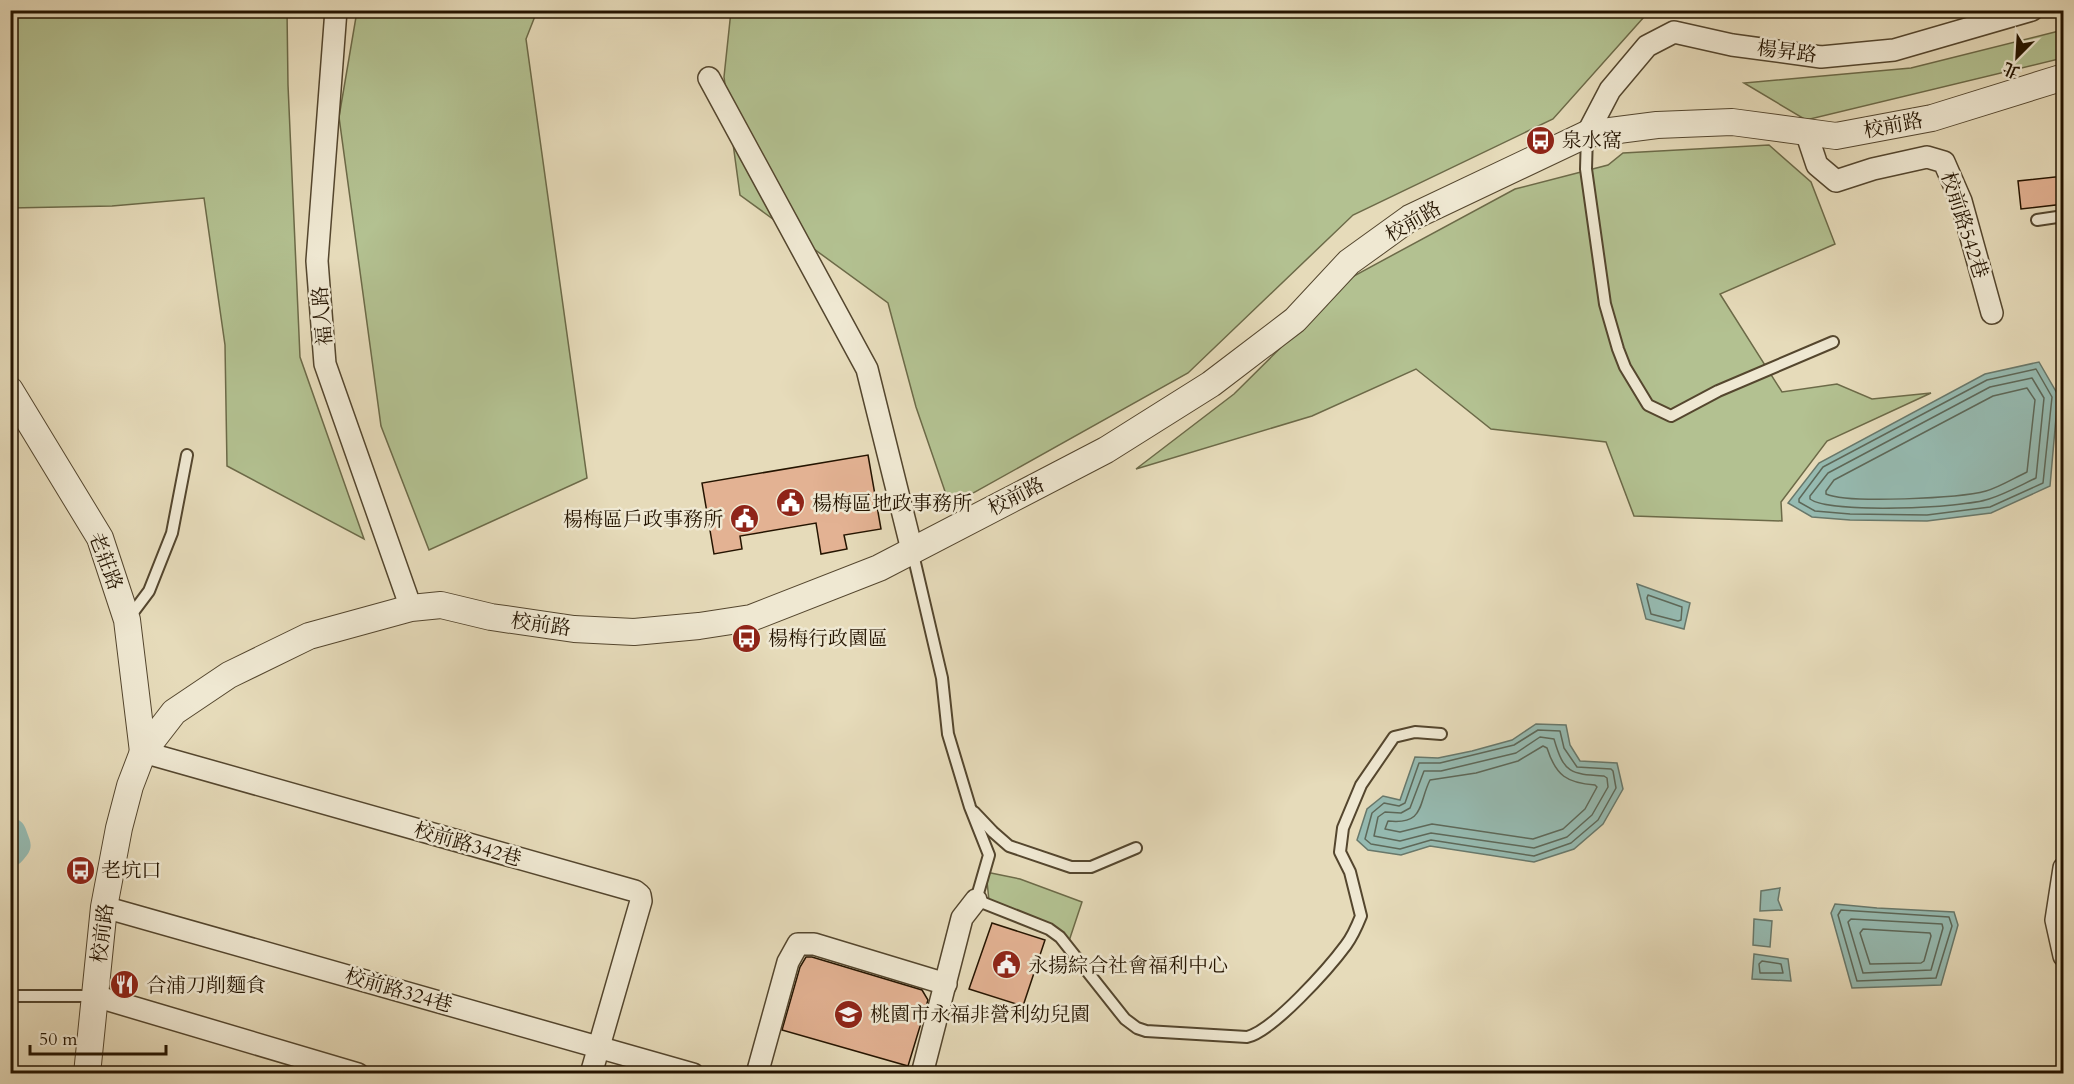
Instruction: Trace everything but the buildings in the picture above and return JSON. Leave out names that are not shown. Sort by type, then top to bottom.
[{"type":"street","name":"福人路","points":[[336,10],[317,261],[325,364],[411,608]]},
{"type":"street","name":"楊昇路","points":[[1587,134],[1610,90],[1647,46],[1674,32],[1732,45],[1821,57],[1894,50],[2032,10]]},
{"type":"street","name":"校前路","points":[[87,1074],[104,907],[129,786],[143,752],[174,712],[229,675],[309,636],[411,608],[441,605],[491,617],[574,629],[634,632],[751,618],[879,567],[1106,450],[1211,384],[1295,320],[1349,262],[1410,218],[1587,134],[1657,125],[1732,122],[1836,136],[1932,118],[2064,77]]},
{"type":"street","points":[[709,78],[867,369],[912,550]]},
{"type":"street","name":"校前路542巷","points":[[1806,132],[1817,165],[1836,181],[1873,169],[1927,158],[1944,162],[1961,201],[1992,313]]},
{"type":"street","name":"老莊路","points":[[10,390],[100,538],[127,620],[143,752]]},
{"type":"street","name":"校前路342巷","points":[[143,752],[635,891],[640,895],[641,901],[591,1074]]},
{"type":"street","points":[[2064,868],[2056,920],[2064,956]]},
{"type":"street","points":[[922,1074],[962,918],[976,900]]},
{"type":"street","name":"校前路324巷","points":[[104,907],[693,1074]]},
{"type":"street","points":[[757,1074],[788,962],[798,944],[814,944],[946,984]]},
{"type":"street","points":[[95,996],[358,1074]]},
{"type":"lane","points":[[1587,134],[1586,169],[1605,304],[1625,367],[1648,405],[1671,416],[1718,391],[1833,342]]},
{"type":"lane","points":[[2037,220],[2064,216]]},
{"type":"lane","points":[[127,620],[149,591],[172,533],[187,455]]},
{"type":"lane","points":[[912,550],[942,678],[948,734],[970,807],[988,855],[976,900],[1049,929],[1060,937],[1125,1019],[1137,1028],[1146,1031],[1247,1037],[1255,1035],[1276,1019],[1347,945],[1361,916],[1350,872],[1340,852],[1343,828],[1361,785],[1394,737],[1415,732],[1441,734]]},
{"type":"lane","points":[[970,807],[1009,846],[1071,867],[1090,867],[1136,848]]},
{"type":"lane","points":[[10,996],[95,996]]},
{"type":"green space","points":[[10,11],[287,11],[300,357],[364,539],[227,466],[225,345],[204,198],[112,206],[11,208]]},
{"type":"green space","points":[[357,11],[537,11],[526,39],[587,478],[429,550],[381,426],[339,117]]},
{"type":"green space","points":[[731,11],[1798,11],[1644,17],[1553,119],[1353,215],[1188,373],[950,506],[916,407],[888,303],[740,195],[724,77]]},
{"type":"green space","points":[[2063,30],[2063,58],[1806,120],[1744,83],[1911,68]]},
{"type":"green space","points":[[1769,145],[1811,182],[1835,244],[1720,294],[1782,392],[1837,384],[1872,399],[1931,393],[1827,441],[1781,502],[1782,521],[1634,516],[1606,442],[1491,429],[1416,369],[1312,416],[1136,469],[1234,394],[1352,277],[1515,189],[1608,165],[1623,153]]},
{"type":"green space","points":[[986,872],[1020,879],[1082,902],[1069,941],[990,910]]},
{"type":"water","points":[[2039,362],[2058,395],[2050,486],[1991,513],[1927,521],[1812,517],[1788,503],[1819,463],[1985,374]]},
{"type":"water","points":[[1637,584],[1690,603],[1684,629],[1646,619]]},
{"type":"water","points":[[1536,724],[1566,725],[1570,745],[1580,761],[1617,763],[1623,789],[1603,824],[1574,849],[1534,862],[1430,846],[1401,855],[1368,850],[1357,840],[1367,809],[1383,796],[1400,800],[1415,757],[1438,758],[1472,751],[1512,740]]},
{"type":"water","points":[[1780,888],[1778,900],[1782,910],[1760,911],[1761,891]]},
{"type":"water","points":[[1835,904],[1954,912],[1958,925],[1941,985],[1852,988],[1831,913]]},
{"type":"water","points":[[1754,919],[1772,921],[1770,947],[1753,945]]},
{"type":"water","points":[[1754,954],[1788,959],[1791,981],[1752,979]]},
{"type":"waterway","points":[[10,834],[14,845],[10,850]]},
{"type":"place","name":"泉水窩","points":[[1541,140]]},
{"type":"place","name":"楊梅區地政事務所","points":[[791,503]]},
{"type":"place","name":"楊梅區戶政事務所","points":[[744,519]]},
{"type":"place","name":"楊梅行政園區","points":[[747,638]]},
{"type":"place","name":"老坑口","points":[[80,870]]},
{"type":"place","name":"永揚綜合社會福利中心","points":[[1007,965]]},
{"type":"place","name":"合浦刀削麵食","points":[[125,985]]},
{"type":"place","name":"桃園市永福非營利幼兒園","points":[[849,1014]]}]
